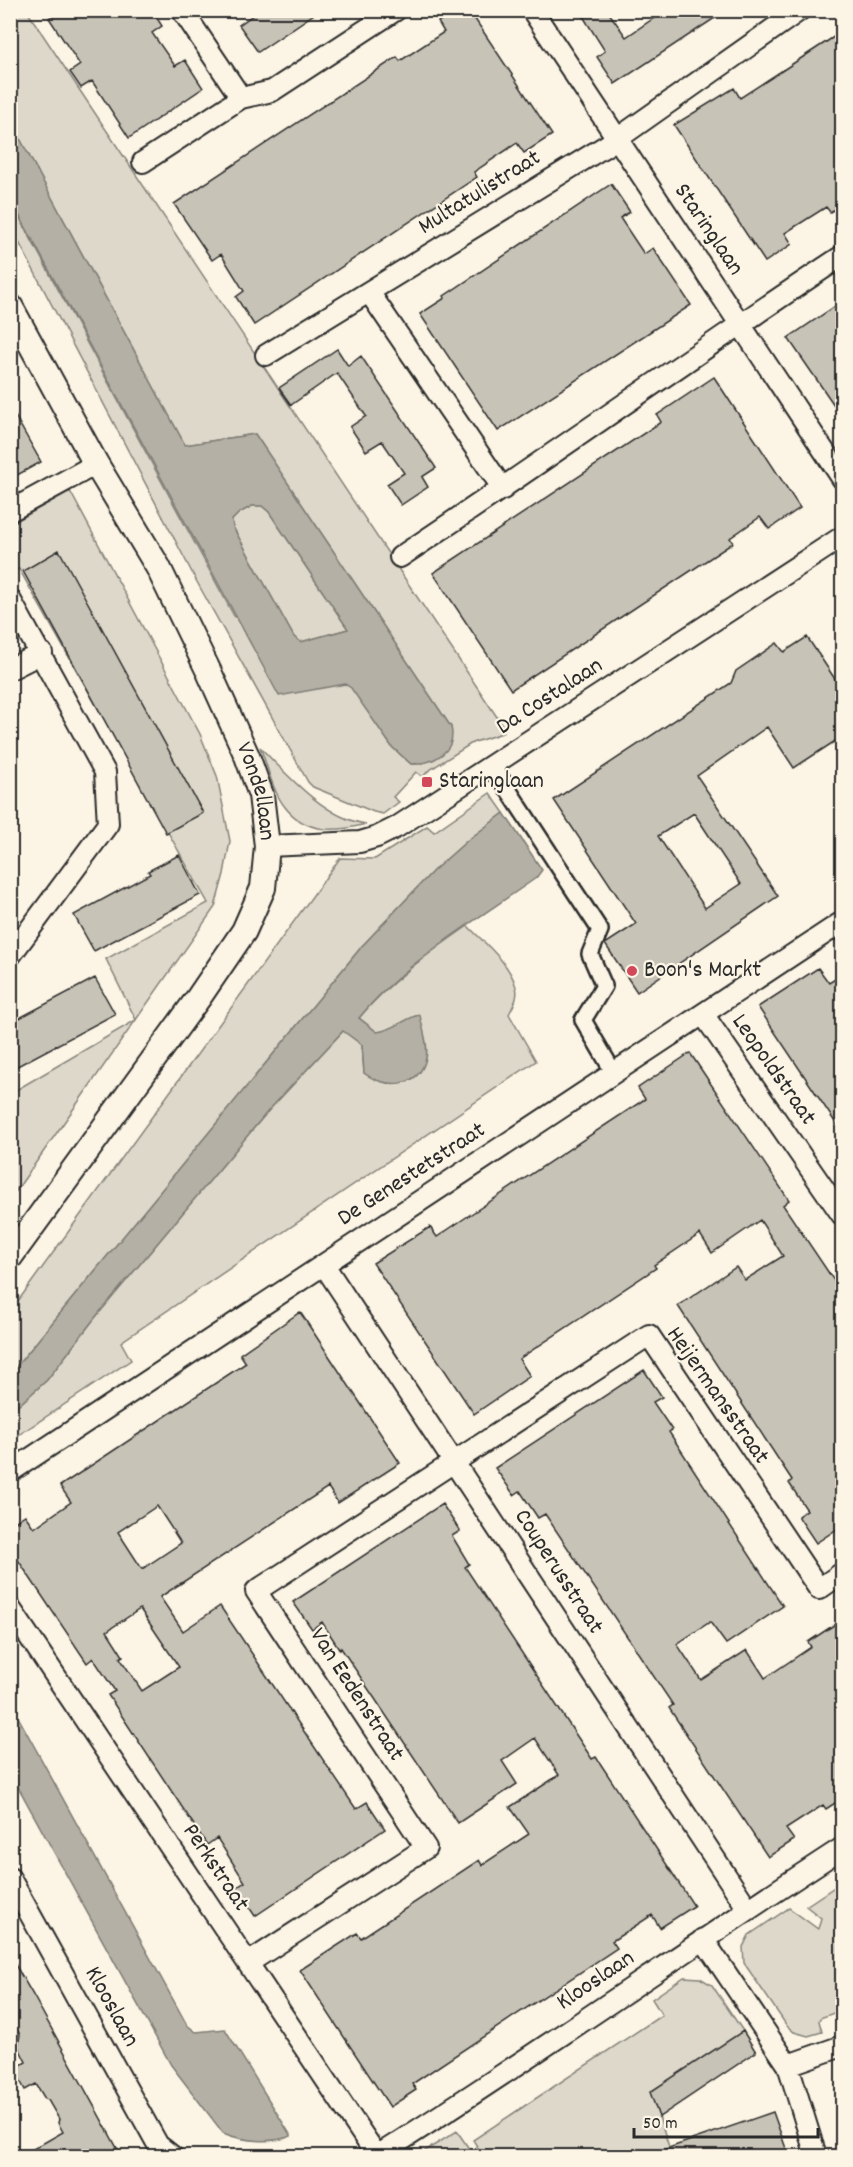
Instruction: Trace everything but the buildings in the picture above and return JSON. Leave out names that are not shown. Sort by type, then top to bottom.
[{"type":"street","points":[[182,10],[241,98]]},
{"type":"street","points":[[143,162],[241,98],[272,91],[396,10]]},
{"type":"street","name":"Staringlaan","points":[[532,10],[843,478]]},
{"type":"street","name":"Multatulistraat","points":[[266,355],[617,138],[800,10]]},
{"type":"street","points":[[400,556],[503,489],[740,324],[843,256]]},
{"type":"street","points":[[369,292],[503,489]]},
{"type":"street","name":"Vondellaan","points":[[10,306],[96,464],[158,567],[247,756],[261,795],[267,846],[263,888],[244,931],[186,1016],[10,1257]]},
{"type":"street","points":[[10,511],[96,464]]},
{"type":"street","name":"Da Costalaan","points":[[267,846],[360,842],[397,827],[843,537]]},
{"type":"street","points":[[10,599],[42,653],[105,772],[108,824],[10,956]]},
{"type":"street","points":[[10,669],[42,653]]},
{"type":"street","points":[[492,765],[600,930],[590,954],[604,986],[583,1020],[614,1073]]},
{"type":"street","name":"De Genestetstraat","points":[[10,1472],[843,922]]},
{"type":"street","name":"Leopoldstraat","points":[[703,1014],[843,1215]]},
{"type":"street","name":"Couperusstraat","points":[[324,1265],[748,1909]]},
{"type":"street","name":"Heijermansstraat","points":[[454,1460],[649,1335],[819,1589],[843,1572]]},
{"type":"street","name":"Van Eedenstraat","points":[[248,1963],[426,1848],[256,1591],[454,1460]]},
{"type":"street","name":"Perkstraat","points":[[10,1608],[377,2157]]},
{"type":"street","name":"Klooslaan","points":[[377,2157],[843,1848]]},
{"type":"street","name":"Klooslaan","points":[[10,1878],[158,2145],[172,2157]]},
{"type":"street","points":[[703,1939],[788,2065],[816,2157]]},
{"type":"street","points":[[788,2065],[843,2046]]},
{"type":"shaded area","points":[[11,11],[27,11],[505,729],[502,733],[472,743],[428,771],[423,777],[416,772],[393,797],[399,802],[383,814],[313,787],[308,782],[197,582],[11,227],[10,200],[234,616],[336,685],[345,684],[351,687],[392,747],[411,764],[422,764],[451,727],[255,434],[185,445],[11,122]]},
{"type":"shaded area","points":[[11,122],[185,445],[255,434],[451,727],[450,743],[442,755],[427,762],[411,764],[392,747],[351,688],[345,684],[279,696],[11,200]],"holes":[[[252,506],[262,506],[269,512],[348,629],[301,642],[294,637],[233,527],[232,520],[239,513]]]},
{"type":"shaded area","points":[[70,491],[200,734],[217,776],[230,841],[215,907],[136,1020],[106,959],[208,903],[19,569],[11,572],[11,524]]},
{"type":"shaded area","points":[[252,506],[262,506],[269,512],[348,629],[301,642],[294,637],[233,527],[232,520]]},
{"type":"shaded area","points":[[260,747],[322,805],[336,814],[366,824],[344,829],[322,829],[293,816],[277,794]]},
{"type":"shaded area","points":[[490,793],[504,813],[468,840],[433,871],[363,945],[11,1373],[10,1312],[340,858],[375,859],[427,826],[434,832]]},
{"type":"shaded area","points":[[504,813],[542,870],[536,878],[419,960],[377,998],[359,1018],[377,1032],[420,1015],[427,1053],[422,1068],[416,1076],[400,1083],[382,1082],[372,1078],[364,1073],[362,1045],[343,1031],[269,1110],[94,1319],[47,1380],[11,1412],[11,1373],[363,945],[433,871],[468,840]]},
{"type":"shaded area","points":[[468,926],[496,954],[513,978],[517,994],[509,1014],[536,1061],[121,1342],[131,1360],[11,1440],[11,1412],[47,1380],[94,1319],[269,1110],[344,1030],[362,1045],[364,1073],[381,1080],[412,1080],[426,1058],[415,1016],[386,1031],[377,1032],[359,1018],[396,980]]},
{"type":"shaded area","points":[[136,1020],[11,1198],[11,1093]]},
{"type":"shaded area","points":[[11,1704],[187,2025],[196,2032],[225,2029],[291,2136],[275,2140],[257,2140],[223,2133],[171,2065],[11,1774]]},
{"type":"shaded area","points":[[842,1882],[842,2010],[820,2018],[822,2032],[808,2036],[794,2032],[787,2026],[744,1963],[743,1947],[749,1935],[789,1908],[818,1929],[821,1918],[806,1906]]},
{"type":"shaded area","points":[[684,1977],[700,1978],[712,1985],[743,2031],[659,2116],[672,2156],[483,2156],[473,2140],[662,2015],[652,1999]]},
{"type":"shaded area","points":[[457,2131],[474,2156],[417,2156]]},
{"type":"place","name":"Staringlaan","points":[[427,782]]},
{"type":"place","name":"Boon's Markt","points":[[632,971]]}]
